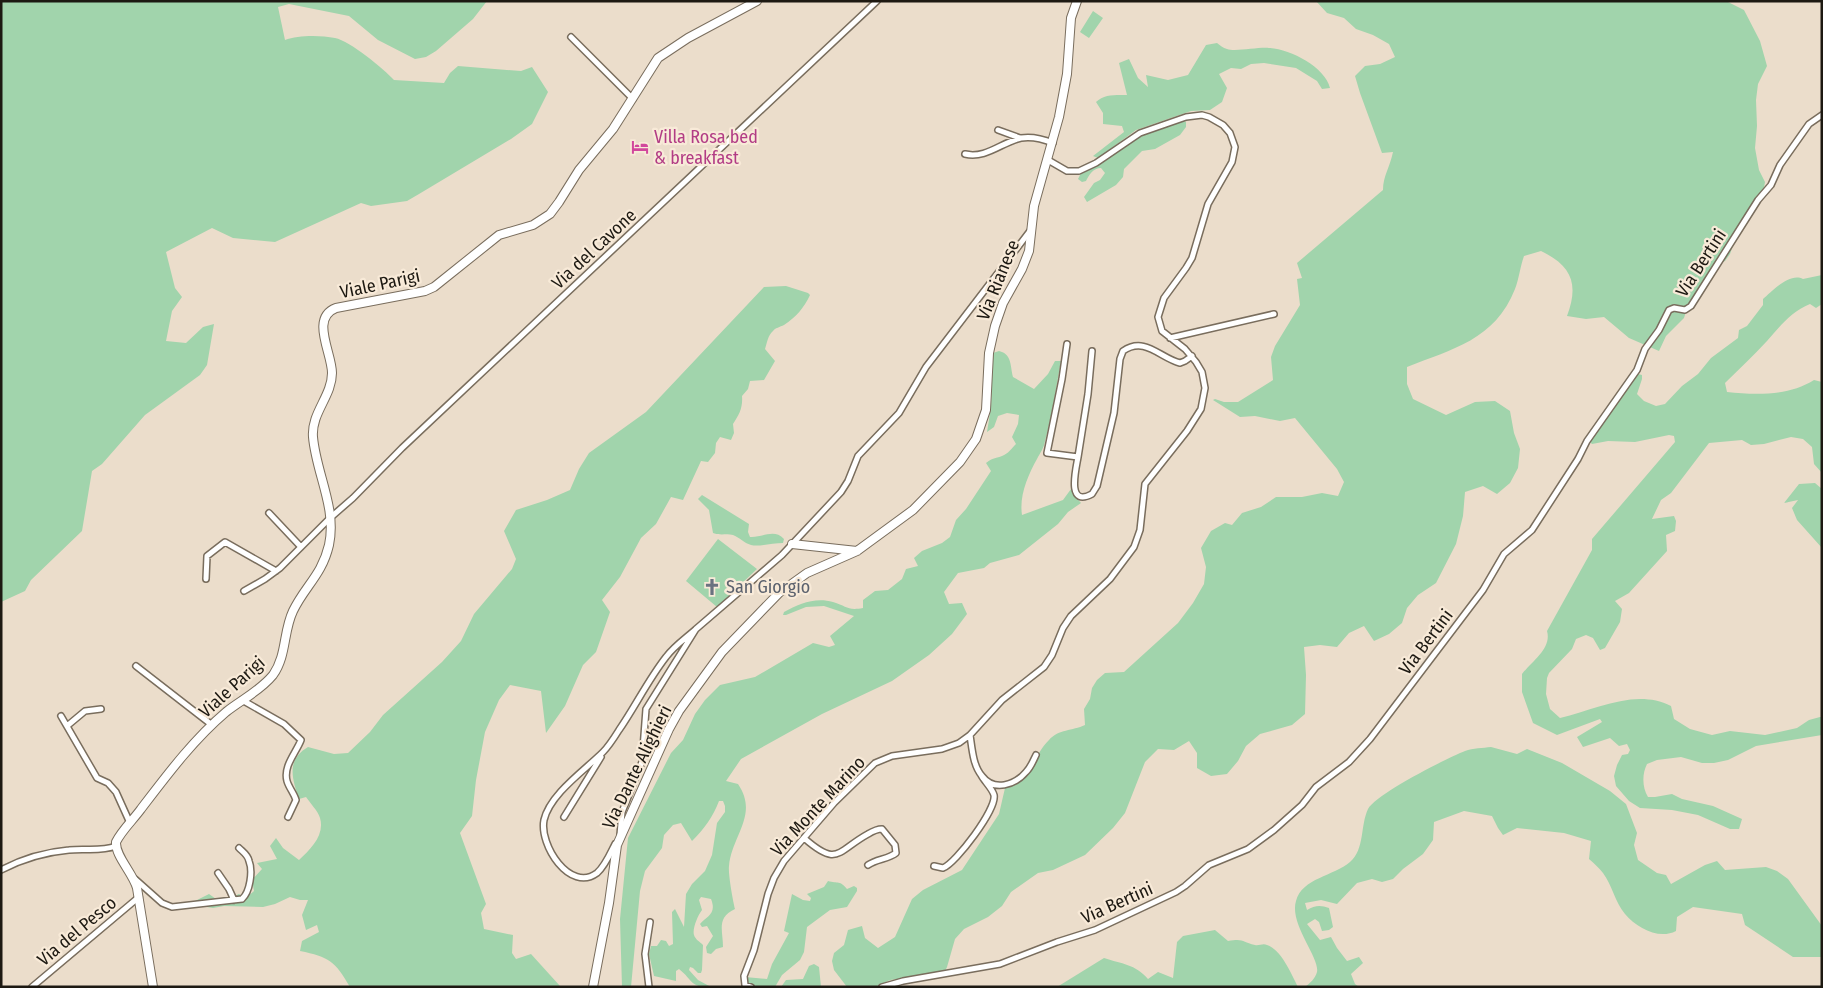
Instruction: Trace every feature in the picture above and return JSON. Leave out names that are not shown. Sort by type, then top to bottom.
[{"type":"street","name":"Viale Parigi","points":[[116,846],[117,839],[177,762],[212,725],[268,680],[280,663],[284,652],[292,613],[324,562],[330,536],[330,518],[313,431],[316,417],[330,386],[332,376],[332,363],[323,328],[326,316],[336,308],[425,291],[499,235],[542,221],[557,206],[574,177],[606,140],[653,64],[661,55],[688,38],[757,1]]},
{"type":"street","name":"Via del Cavone","points":[[244,591],[276,571],[353,498],[402,448],[877,1]]},
{"type":"street","name":"Via Rianese","points":[[857,551],[927,498],[960,462],[976,439],[986,410],[988,363],[993,334],[1003,303],[1027,257],[1034,206],[1048,160],[1063,97],[1071,18],[1077,1]]},
{"type":"street","points":[[571,37],[633,99]]},
{"type":"street","name":"Via Monte Marino","points":[[751,987],[745,985],[743,978],[754,950],[772,883],[782,864],[834,803],[875,763],[895,756],[948,748],[959,743],[970,735],[1002,700],[1044,667],[1071,616],[1107,583],[1134,547],[1140,530],[1145,484],[1193,424],[1203,404],[1205,388],[1200,366],[1192,356],[1170,338],[1160,327],[1158,320],[1164,298],[1190,262],[1209,202],[1232,162],[1235,147],[1229,131],[1209,117],[1202,115],[1186,117],[1140,133],[1096,163],[1078,171],[1067,171],[1048,160]]},
{"type":"street","name":"Via Bertini","points":[[882,987],[903,981],[1000,964],[1100,928],[1139,908],[1166,897],[1185,886],[1209,865],[1245,851],[1263,838],[1302,805],[1319,784],[1349,762],[1370,739],[1478,597],[1504,554],[1532,530],[1578,459],[1592,433],[1637,370],[1645,349],[1669,310],[1674,308],[1685,310],[1691,306],[1758,200],[1771,185],[1780,165],[1809,124],[1822,115]]},
{"type":"street","points":[[998,130],[1020,138],[1035,138],[1052,143]]},
{"type":"street","points":[[965,154],[980,155],[1020,138]]},
{"type":"street","points":[[564,817],[665,657],[782,555],[843,490],[858,456],[898,413],[924,370],[1032,228]]},
{"type":"street","points":[[1170,338],[1274,314]]},
{"type":"street","points":[[1068,344],[1047,452],[1078,457]]},
{"type":"street","points":[[1092,351],[1088,394],[1074,481],[1074,489],[1080,495],[1088,496],[1094,492],[1097,486],[1114,413],[1120,357],[1124,350],[1134,346],[1146,346],[1180,363],[1192,356]]},
{"type":"street","points":[[269,513],[301,547]]},
{"type":"street","points":[[206,579],[206,556],[225,542],[276,571]]},
{"type":"street","points":[[792,544],[857,551]]},
{"type":"street","name":"Via Dante Alighieri","points":[[594,987],[609,903],[614,858],[620,835],[672,723],[726,648],[779,593],[810,571],[857,551]]},
{"type":"street","points":[[605,750],[550,806],[544,820],[544,838],[547,847],[560,866],[571,874],[586,877],[594,874],[600,869],[620,835],[622,812],[642,762],[644,717],[647,706],[696,629]]},
{"type":"street","points":[[136,666],[212,725]]},
{"type":"street","points":[[242,700],[286,725],[300,740],[286,772],[288,783],[296,800],[288,818]]},
{"type":"street","points":[[67,726],[85,711],[101,709]]},
{"type":"street","points":[[61,716],[98,779],[109,784],[116,792],[130,823]]},
{"type":"street","points":[[934,866],[943,868],[953,862],[977,831],[993,803],[994,796],[975,761],[970,735]]},
{"type":"street","points":[[981,775],[987,781],[994,784],[1010,783],[1025,774],[1036,755]]},
{"type":"street","points":[[804,838],[820,851],[833,855],[844,851],[868,833],[878,829],[883,830],[895,845],[896,853],[893,856],[880,858],[868,865]]},
{"type":"street","points":[[1,870],[19,862],[54,852],[104,850],[116,846],[134,879],[139,897],[152,987]]},
{"type":"street","points":[[134,879],[164,904],[175,907],[244,898],[250,880],[250,862],[239,848]]},
{"type":"street","points":[[218,873],[234,900]]},
{"type":"street","name":"Via del Pesco","points":[[32,987],[139,897]]},
{"type":"street","points":[[649,987],[645,952],[650,922]]},
{"type":"green space","points":[[1,1],[487,1],[473,19],[436,51],[426,57],[415,59],[378,40],[349,16],[289,4],[278,7],[285,40],[303,36],[316,36],[341,40],[366,56],[394,80],[444,83],[450,73],[458,66],[521,71],[532,67],[548,92],[532,124],[511,139],[407,201],[371,206],[361,203],[275,242],[233,238],[212,228],[166,252],[175,288],[182,297],[172,311],[166,341],[186,343],[203,327],[214,324],[207,365],[200,375],[145,415],[102,464],[92,471],[82,531],[31,580],[25,591],[1,602]]},
{"type":"green space","points":[[1316,1],[1726,1],[1744,10],[1760,41],[1767,66],[1758,84],[1756,100],[1757,126],[1755,148],[1759,170],[1765,182],[1762,199],[1756,209],[1741,223],[1730,254],[1725,261],[1714,266],[1687,308],[1684,318],[1666,336],[1659,351],[1629,338],[1604,317],[1586,319],[1567,316],[1571,305],[1572,285],[1566,270],[1560,263],[1541,251],[1524,256],[1515,289],[1496,320],[1484,331],[1456,348],[1407,367],[1407,384],[1413,399],[1446,415],[1475,402],[1495,401],[1510,411],[1514,433],[1520,449],[1518,468],[1510,483],[1497,494],[1483,486],[1465,492],[1463,516],[1456,544],[1436,583],[1418,595],[1407,608],[1402,623],[1389,634],[1374,641],[1364,626],[1349,633],[1337,647],[1320,645],[1304,647],[1306,675],[1305,714],[1292,725],[1260,734],[1246,746],[1238,761],[1227,774],[1211,776],[1197,768],[1197,753],[1189,741],[1174,750],[1158,749],[1145,762],[1125,813],[1113,828],[1085,855],[1053,870],[1038,873],[1011,892],[1002,906],[988,917],[964,929],[955,939],[944,973],[890,980],[875,987],[847,987],[834,970],[832,961],[834,953],[844,945],[848,930],[862,926],[865,938],[878,948],[895,937],[912,899],[923,890],[962,870],[999,814],[1005,788],[1021,781],[1043,746],[1053,736],[1085,725],[1084,709],[1097,680],[1105,673],[1124,672],[1178,623],[1193,603],[1204,584],[1206,567],[1201,548],[1211,531],[1225,523],[1232,525],[1242,513],[1261,507],[1276,497],[1302,497],[1322,493],[1338,496],[1344,482],[1337,469],[1295,418],[1280,421],[1255,416],[1240,417],[1213,400],[1238,402],[1273,380],[1271,357],[1275,346],[1300,305],[1297,279],[1302,278],[1297,263],[1383,190],[1384,180],[1392,157],[1393,152],[1382,153],[1355,76],[1365,66],[1380,64],[1395,57],[1389,44],[1373,35],[1356,29],[1344,18],[1327,13]]},
{"type":"green space","points":[[1093,11],[1103,18],[1089,38],[1080,32]]},
{"type":"green space","points":[[1217,43],[1231,50],[1269,48],[1287,52],[1314,66],[1327,80],[1330,88],[1322,89],[1317,81],[1296,68],[1264,63],[1251,64],[1241,69],[1231,68],[1219,74],[1227,88],[1222,102],[1210,110],[1191,111],[1136,130],[1098,158],[1093,156],[1124,132],[1122,126],[1103,124],[1103,113],[1096,102],[1106,96],[1127,95],[1119,63],[1129,59],[1138,78],[1148,87],[1146,75],[1168,80],[1188,75],[1206,45]]},
{"type":"green space","points":[[1182,121],[1186,122],[1186,127],[1180,135],[1155,149],[1142,151],[1124,169],[1123,177],[1116,185],[1087,202],[1084,197],[1094,183],[1100,180],[1105,173],[1101,168],[1096,169],[1086,181],[1082,182],[1078,179],[1081,173],[1139,137]]},
{"type":"green space","points":[[1822,275],[1822,304],[1816,308],[1810,304],[1791,315],[1725,383],[1727,392],[1761,394],[1783,392],[1814,380],[1822,382],[1822,473],[1814,464],[1812,447],[1803,439],[1791,437],[1764,444],[1751,445],[1742,440],[1709,443],[1671,493],[1661,500],[1652,519],[1674,516],[1676,521],[1675,531],[1666,535],[1667,551],[1629,593],[1615,601],[1622,609],[1620,622],[1605,648],[1600,650],[1593,638],[1586,635],[1576,639],[1572,649],[1549,673],[1546,694],[1550,709],[1560,718],[1615,702],[1644,699],[1671,706],[1674,719],[1690,729],[1712,735],[1730,731],[1765,735],[1797,728],[1809,720],[1822,717],[1822,735],[1756,746],[1728,760],[1714,763],[1702,763],[1681,757],[1657,760],[1647,764],[1643,781],[1648,797],[1672,794],[1682,799],[1713,806],[1742,819],[1739,829],[1730,829],[1698,815],[1672,810],[1640,808],[1629,801],[1616,786],[1614,776],[1622,755],[1628,754],[1630,750],[1627,744],[1619,746],[1610,738],[1583,747],[1577,737],[1602,722],[1600,719],[1557,735],[1533,723],[1522,692],[1522,674],[1544,649],[1548,637],[1547,631],[1592,550],[1592,539],[1675,442],[1674,436],[1669,435],[1635,442],[1608,441],[1592,444],[1589,441],[1638,374],[1642,375],[1642,379],[1637,394],[1644,401],[1656,406],[1665,404],[1682,386],[1698,374],[1711,358],[1738,338],[1739,330],[1747,326],[1763,305],[1763,299],[1776,287],[1793,278],[1803,279]]},
{"type":"green space","points":[[786,286],[810,295],[796,315],[784,325],[775,329],[770,335],[765,349],[775,361],[764,380],[750,381],[748,389],[742,396],[741,408],[733,424],[734,433],[731,440],[720,437],[716,443],[715,453],[708,462],[701,461],[683,500],[671,497],[656,524],[641,538],[620,577],[602,600],[610,612],[596,652],[583,665],[565,706],[546,733],[541,691],[510,685],[499,700],[485,732],[476,780],[472,816],[460,833],[486,904],[481,913],[484,929],[513,935],[512,953],[516,959],[531,954],[560,986],[350,987],[340,971],[330,961],[300,951],[302,941],[319,932],[317,925],[306,930],[302,915],[308,900],[290,897],[263,907],[224,906],[213,908],[200,906],[195,901],[209,894],[223,901],[239,894],[246,898],[254,891],[252,880],[262,869],[257,863],[277,859],[270,846],[276,838],[283,848],[299,860],[316,841],[321,830],[320,818],[306,797],[299,799],[293,777],[296,758],[308,747],[334,754],[348,753],[370,732],[383,715],[442,662],[461,641],[474,614],[512,569],[516,559],[504,531],[516,510],[570,490],[579,469],[589,453],[646,412],[764,287]]},
{"type":"green space","points":[[999,351],[1008,357],[1013,377],[1034,389],[1048,374],[1055,361],[1061,361],[1044,444],[1030,472],[1023,493],[1022,515],[1063,500],[1071,489],[1081,503],[1019,555],[990,563],[984,568],[958,573],[944,592],[949,604],[962,603],[967,614],[952,634],[929,655],[892,681],[822,714],[741,759],[726,781],[738,784],[744,795],[746,806],[729,866],[735,909],[725,916],[723,920],[723,947],[716,949],[711,954],[707,953],[706,947],[713,936],[707,926],[702,927],[700,924],[712,911],[713,904],[711,899],[701,897],[699,900],[702,910],[694,929],[696,939],[703,945],[702,970],[701,973],[698,973],[690,967],[689,970],[698,980],[711,987],[695,984],[679,969],[676,971],[676,981],[654,976],[649,954],[651,946],[657,946],[661,940],[666,941],[669,946],[673,944],[672,912],[675,909],[684,927],[686,894],[692,884],[705,871],[712,855],[717,823],[725,812],[723,801],[719,801],[708,823],[692,841],[681,823],[673,825],[664,835],[662,848],[645,871],[640,891],[631,987],[622,987],[620,919],[628,838],[671,753],[683,740],[695,714],[705,700],[720,685],[755,677],[813,643],[829,647],[835,645],[830,636],[854,616],[824,606],[806,607],[786,615],[783,615],[784,612],[801,604],[820,600],[850,608],[863,608],[863,600],[875,591],[888,590],[902,579],[906,569],[918,566],[914,558],[922,551],[942,543],[950,537],[956,520],[966,509],[991,471],[986,463],[1006,454],[1016,444],[1012,437],[1018,424],[1019,415],[1007,413],[998,416],[994,427],[987,432],[991,407],[993,353]]},
{"type":"green space","points":[[1815,483],[1822,489],[1822,548],[1797,520],[1792,508],[1798,500],[1784,503],[1799,484]]},
{"type":"green space","points":[[702,495],[749,524],[748,532],[750,537],[776,534],[784,539],[783,543],[754,545],[748,544],[733,535],[713,533],[709,510],[698,499]]},
{"type":"green space","points":[[718,539],[757,569],[717,607],[686,581]]},
{"type":"green space","points":[[1491,747],[1517,754],[1527,749],[1562,763],[1610,791],[1626,804],[1637,833],[1634,845],[1638,860],[1657,873],[1666,875],[1671,884],[1705,865],[1717,861],[1725,870],[1766,867],[1777,871],[1788,879],[1822,926],[1822,957],[1793,957],[1745,925],[1742,914],[1693,907],[1677,917],[1676,931],[1663,934],[1649,931],[1636,924],[1625,914],[1606,878],[1600,869],[1589,859],[1591,841],[1564,833],[1517,828],[1503,835],[1492,816],[1464,811],[1434,822],[1433,840],[1423,854],[1393,879],[1382,882],[1372,879],[1357,883],[1337,904],[1321,900],[1305,903],[1307,910],[1318,906],[1329,908],[1333,927],[1329,930],[1322,931],[1319,922],[1315,919],[1307,924],[1320,940],[1331,937],[1347,961],[1359,957],[1363,963],[1351,974],[1355,984],[1359,987],[1305,987],[1315,977],[1317,966],[1297,920],[1295,910],[1299,893],[1312,882],[1343,867],[1355,857],[1368,809],[1374,802],[1397,786],[1456,755],[1471,749]]},
{"type":"green space","points":[[828,881],[841,883],[847,889],[854,886],[857,888],[847,907],[830,910],[807,927],[804,952],[800,960],[782,975],[775,987],[755,987],[745,983],[745,977],[767,979],[772,964],[789,933],[784,931],[792,894],[803,900],[810,901],[811,898],[807,894],[824,887]]},
{"type":"green space","points":[[1215,930],[1228,941],[1240,940],[1255,945],[1266,944],[1272,947],[1285,963],[1298,987],[1057,987],[1104,958],[1133,967],[1148,979],[1158,972],[1173,978],[1177,942],[1183,936]]},
{"type":"green space","points":[[814,964],[819,967],[821,987],[781,987],[786,980],[803,979],[809,966]]},
{"type":"place","name":"Villa Rosa bed & breakfast","points":[[640,147]]},
{"type":"place","name":"San Giorgio","points":[[712,587]]}]
